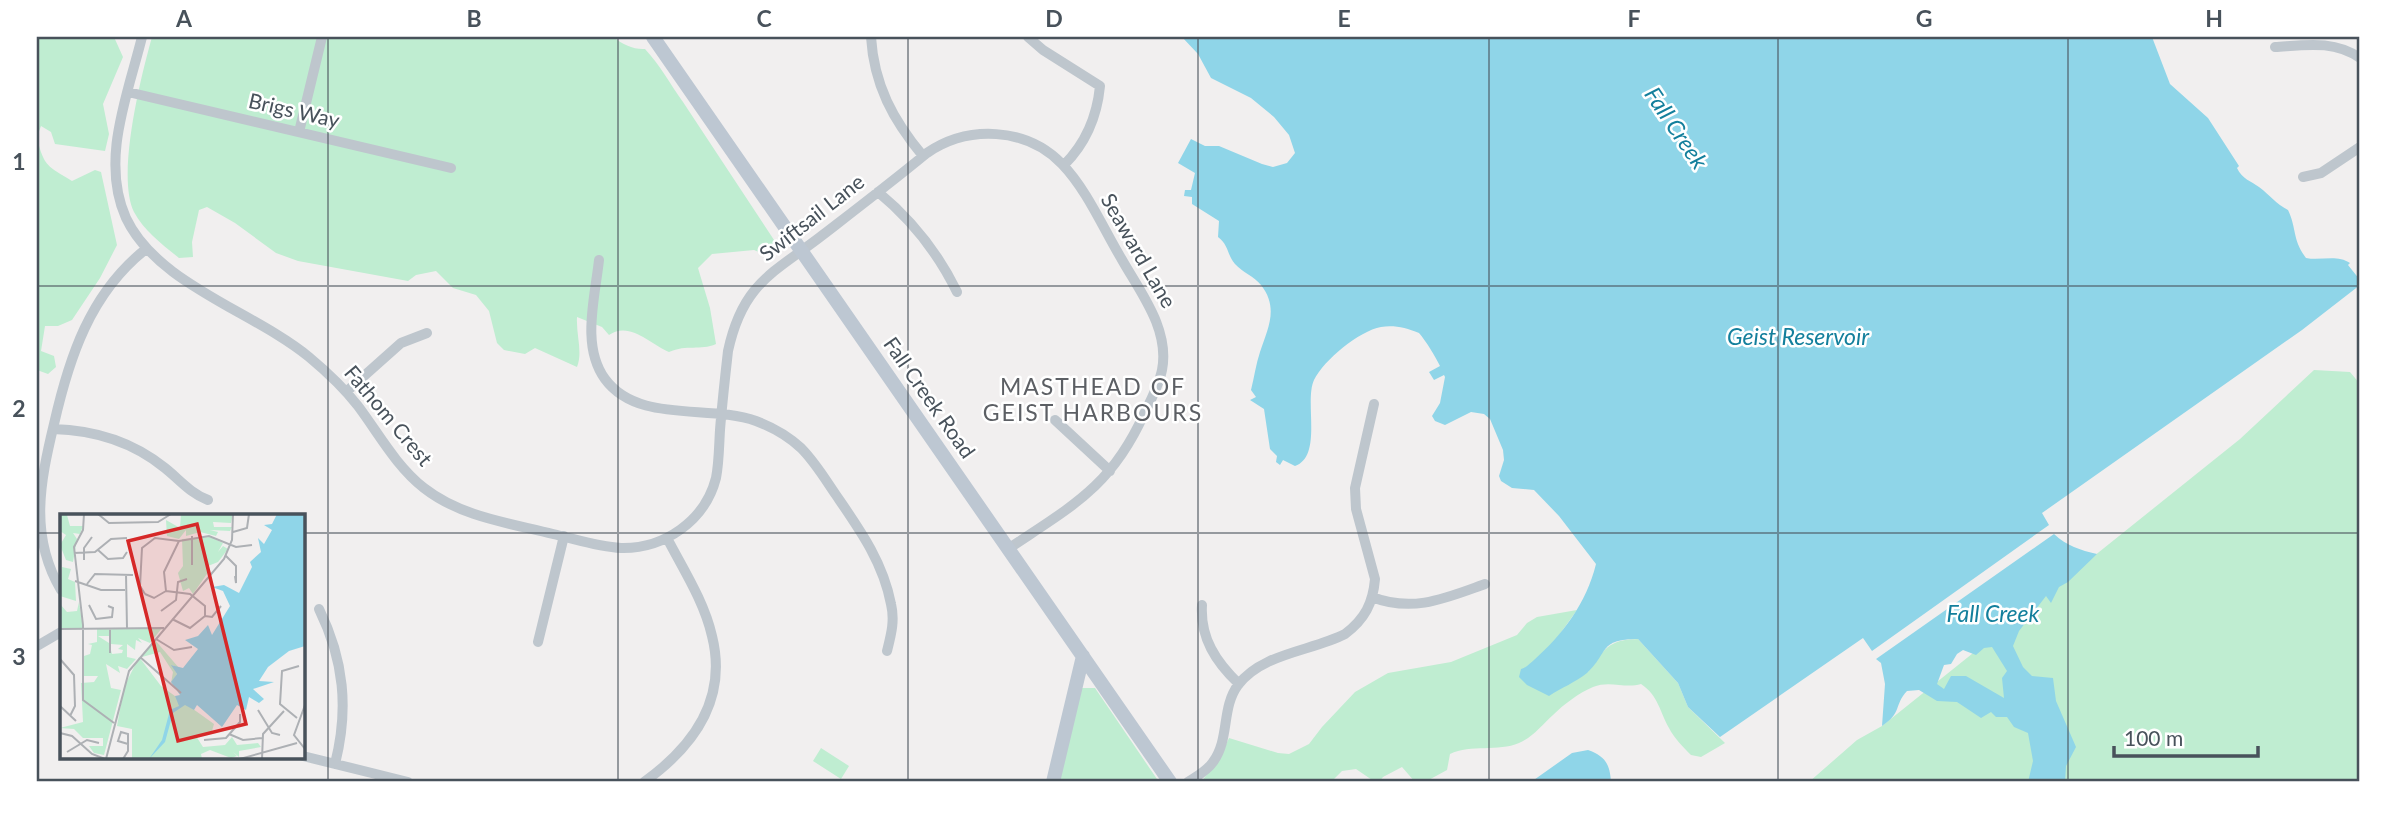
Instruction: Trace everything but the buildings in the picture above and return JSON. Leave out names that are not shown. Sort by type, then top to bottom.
[{"type":"main road","name":"Fall Creek Road","points":[[653,37],[1170,782]]},
{"type":"main road","points":[[1053,782],[1083,656]]},
{"type":"street","name":"Fathom Crest","points":[[142,37],[117,137],[117,189],[127,219],[146,249],[170,271],[298,348],[346,392],[401,467],[438,498],[479,516],[622,548],[645,546],[667,538]]},
{"type":"street","points":[[299,132],[322,37]]},
{"type":"street","points":[[871,37],[874,66],[885,99],[897,123],[923,156]]},
{"type":"street","points":[[1028,37],[1043,50],[1100,86],[1098,103],[1088,133],[1064,165]]},
{"type":"street","points":[[2275,47],[2324,44],[2341,48],[2360,58]]},
{"type":"street","name":"Brigs Way","points":[[128,92],[451,168]]},
{"type":"street","name":"Swiftsail Lane","points":[[667,538],[686,526],[708,497],[716,476],[728,351],[740,313],[770,274],[923,156],[962,136],[997,134],[1031,142],[1064,165]]},
{"type":"street","points":[[2303,177],[2321,173],[2360,148]]},
{"type":"street","name":"Seaward Lane","points":[[1008,549],[1082,499],[1102,482],[1127,449],[1159,381],[1162,368],[1163,346],[1160,329],[1152,312],[1078,184],[1064,165]]},
{"type":"street","points":[[878,191],[902,212],[925,239],[957,292]]},
{"type":"street","points":[[60,588],[46,558],[39,519],[41,484],[65,377],[84,327],[111,285],[146,249]]},
{"type":"street","points":[[598,260],[591,335],[592,349],[599,370],[623,396],[643,405],[748,418],[777,430],[801,449],[870,544],[881,567],[892,605],[893,627],[887,651]]},
{"type":"street","points":[[346,392],[401,343],[427,333]]},
{"type":"street","points":[[1188,782],[1206,769],[1217,755],[1223,739],[1230,700],[1239,684],[1259,667],[1345,634],[1365,614],[1373,597],[1375,579],[1374,567],[1356,509],[1355,488],[1374,404]]},
{"type":"street","points":[[1055,420],[1110,471]]},
{"type":"street","points":[[53,429],[97,434],[135,448],[165,468],[192,493],[208,500]]},
{"type":"street","points":[[538,642],[564,536]]},
{"type":"street","points":[[644,782],[666,766],[695,734],[708,706],[714,676],[714,645],[708,624],[667,538]]},
{"type":"street","points":[[1373,597],[1394,604],[1421,605],[1485,584]]},
{"type":"street","points":[[1202,604],[1203,626],[1208,643],[1216,659],[1239,684]]},
{"type":"street","points":[[319,609],[335,645],[342,679],[343,718],[335,764]]},
{"type":"street","points":[[37,646],[60,633]]},
{"type":"street","points":[[304,756],[408,782]]},
{"type":"green space","points":[[37,37],[114,37],[123,57],[103,104],[109,134],[105,151],[55,144],[51,132],[41,126],[37,137]]},
{"type":"green space","points":[[152,37],[614,37],[628,46],[645,49],[776,243],[761,253],[754,250],[712,254],[698,268],[710,308],[716,344],[669,352],[640,335],[617,331],[609,335],[602,327],[577,317],[577,367],[535,348],[525,354],[504,350],[497,343],[489,311],[476,295],[453,288],[436,271],[416,275],[408,281],[298,261],[276,253],[235,223],[207,207],[199,210],[192,242],[193,257],[179,258],[143,225],[134,212],[129,196],[132,126]]},
{"type":"green space","points":[[37,138],[48,165],[72,181],[95,170],[101,172],[117,245],[100,278],[72,320],[58,326],[45,326],[41,351],[54,356],[56,367],[48,374],[37,370]]},
{"type":"green space","points":[[2314,370],[2350,372],[2360,384],[2360,483],[2357,491],[2360,508],[2360,782],[1809,782],[1857,740],[1882,726],[2240,439]]},
{"type":"green space","points":[[1577,610],[1543,653],[1588,672],[1608,647],[1620,641],[1638,639],[1678,683],[1688,707],[1725,743],[1701,757],[1691,755],[1673,735],[1647,688],[1641,684],[1605,684],[1582,692],[1519,743],[1467,749],[1450,754],[1447,770],[1425,782],[1415,782],[1402,767],[1379,782],[1356,769],[1342,771],[1331,782],[1201,782],[1219,759],[1229,738],[1289,754],[1309,744],[1355,692],[1388,673],[1451,662],[1517,635],[1527,623],[1537,617]]},
{"type":"green space","points":[[1081,688],[1095,688],[1159,782],[1057,782]]},
{"type":"green space","points":[[821,748],[849,766],[841,779],[813,761]]},
{"type":"water","name":"Geist Reservoir","points":[[1182,37],[2152,37],[2170,84],[2208,118],[2239,166],[2237,168],[2241,175],[2288,210],[2306,258],[2345,260],[2350,263],[2348,265],[2360,280],[2360,285],[2302,330],[2042,513],[2049,525],[1872,651],[1863,638],[1720,737],[1688,707],[1678,683],[1638,639],[1610,644],[1587,673],[1549,696],[1527,685],[1519,677],[1521,669],[1528,666],[1564,629],[1580,605],[1596,564],[1559,516],[1534,490],[1512,488],[1501,481],[1499,476],[1504,460],[1503,450],[1490,419],[1484,414],[1471,412],[1445,425],[1435,421],[1432,416],[1440,403],[1445,377],[1444,375],[1434,380],[1429,372],[1440,366],[1419,333],[1400,327],[1381,327],[1363,334],[1334,355],[1319,372],[1311,390],[1311,440],[1308,451],[1303,460],[1295,466],[1283,460],[1280,465],[1276,462],[1277,456],[1270,449],[1264,409],[1250,400],[1256,397],[1251,390],[1269,326],[1270,302],[1258,282],[1232,261],[1224,243],[1218,237],[1219,221],[1192,204],[1192,197],[1184,196],[1185,190],[1191,190],[1195,173],[1178,163],[1191,139],[1205,146],[1219,146],[1273,167],[1287,163],[1295,153],[1289,135],[1274,117],[1251,98],[1211,78],[1198,54]]},
{"type":"water","name":"Fall Creek","points":[[2054,534],[2074,547],[2097,554],[2068,582],[2059,587],[2051,603],[2046,596],[2019,631],[2013,646],[2023,667],[2032,676],[2053,678],[2056,701],[2076,747],[2066,766],[2065,782],[2028,782],[2033,761],[2028,733],[2014,727],[2007,717],[1996,717],[1991,712],[1981,718],[1957,702],[1937,701],[1919,690],[1907,691],[1893,717],[1882,726],[1885,684],[1881,663],[1876,659]],"holes":[[[1992,647],[2007,671],[2002,678],[2004,698],[1966,676],[1951,676],[1944,689],[1937,684],[1944,665],[1951,664],[1963,650],[1976,655],[1984,648]]]},
{"type":"water","points":[[1588,750],[1606,762],[1611,782],[1531,782],[1572,753]]},
{"type":"district","name":"MASTHEAD OF GEIST HARBOURS","points":[[1093,400]]}]
